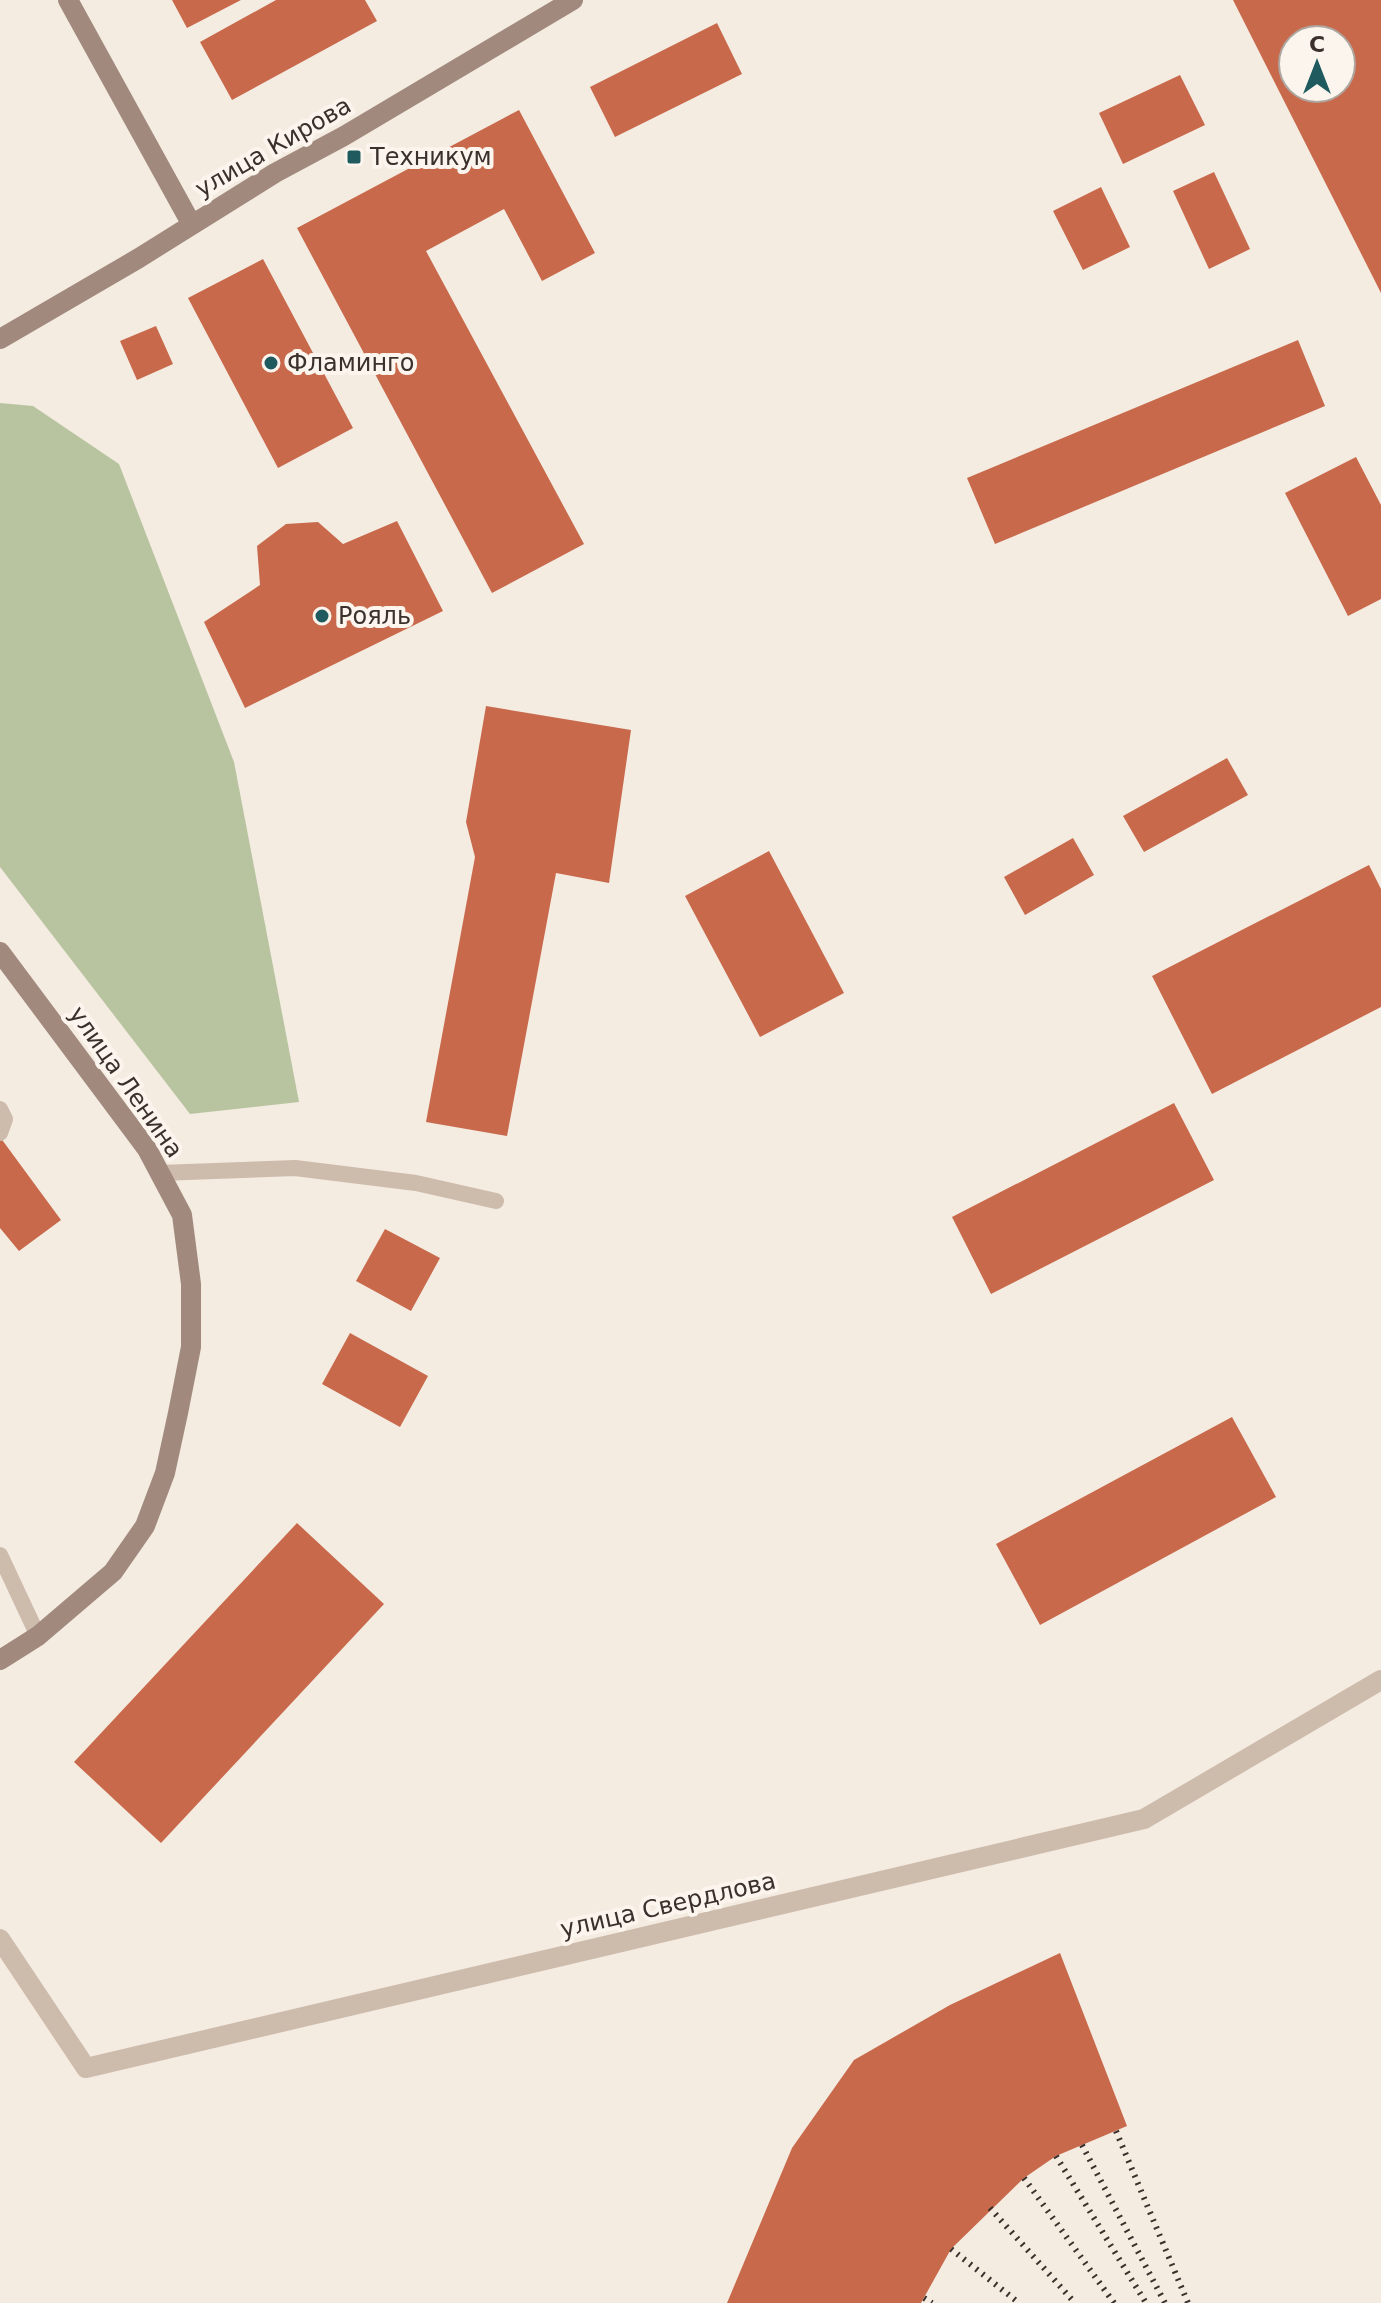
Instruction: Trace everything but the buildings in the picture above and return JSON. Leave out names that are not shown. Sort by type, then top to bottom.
[{"type":"main road","points":[[68,0],[192,225]]},
{"type":"main road","name":"улица Кирова","points":[[0,339],[139,258],[275,173],[344,136],[573,0]]},
{"type":"main road","name":"улица Ленина","points":[[0,952],[147,1149],[182,1215],[191,1284],[191,1347],[165,1473],[145,1526],[113,1572],[38,1636],[0,1660]]},
{"type":"street","name":"улица Свердлова","points":[[0,1939],[86,2068],[1144,1819],[1381,1680]]},
{"type":"lane","points":[[0,1109],[5,1119],[0,1133]]},
{"type":"lane","points":[[160,1173],[295,1168],[416,1183],[496,1201]]},
{"type":"lane","points":[[0,1555],[38,1636]]},
{"type":"green space","points":[[0,403],[33,406],[119,464],[234,762],[299,1102],[190,1114],[0,867]]},
{"type":"railway","points":[[1116,2131],[1188,2303]]},
{"type":"railway","points":[[1082,2145],[1165,2303]]},
{"type":"railway","points":[[1056,2156],[1146,2303]]},
{"type":"railway","points":[[1024,2178],[1114,2303]]},
{"type":"railway","points":[[990,2208],[1075,2303]]},
{"type":"railway","points":[[951,2249],[1019,2303]]},
{"type":"railway","points":[[924,2298],[932,2303]]},
{"type":"place","name":"Техникум","points":[[354,157]]},
{"type":"place","name":"Фламинго","points":[[271,363]]},
{"type":"place","name":"Рояль","points":[[322,616]]}]
